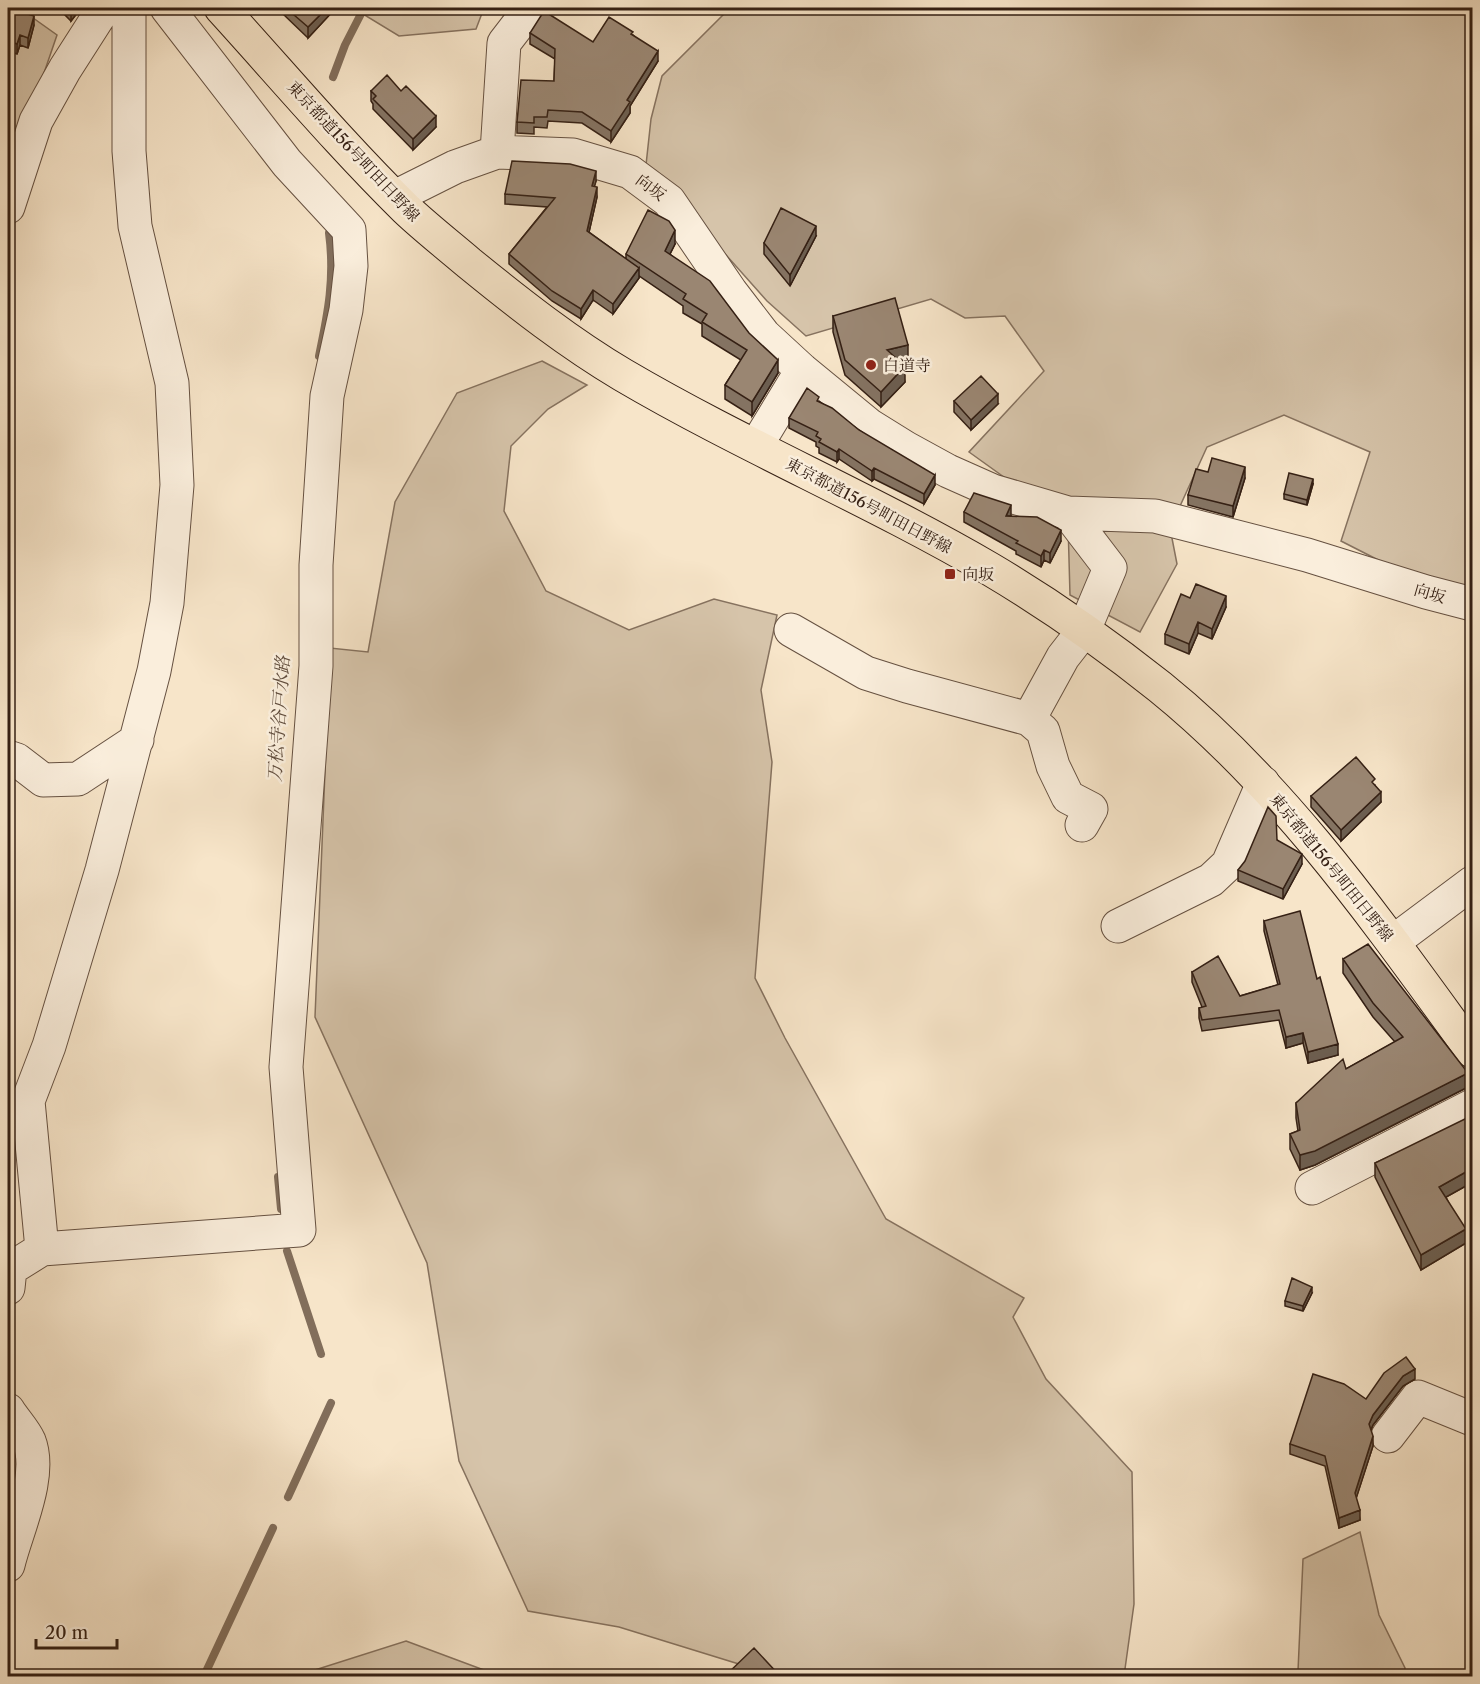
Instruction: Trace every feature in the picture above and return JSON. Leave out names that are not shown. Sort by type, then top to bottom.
[{"type":"main road","name":"東京都道156号町田日野線","points":[[221,8],[395,197],[439,237],[553,329],[622,374],[983,565],[1084,630],[1186,708],[1263,783],[1303,826],[1393,942],[1473,1051]]},
{"type":"street","points":[[8,207],[36,121],[65,69],[104,8]]},
{"type":"street","points":[[42,1250],[28,1101],[49,1046],[102,870],[154,671],[167,603],[177,485],[172,383],[135,226],[129,151],[129,8]]},
{"type":"street","points":[[8,1288],[10,1269],[42,1250],[299,1230],[286,1067],[316,666],[316,565],[327,396],[346,310],[351,266],[349,230],[287,163],[167,8]]},
{"type":"street","points":[[395,197],[455,167],[497,152],[504,43],[531,8]]},
{"type":"street","name":"向坂","points":[[497,152],[573,155],[630,172],[669,201],[730,292],[764,335],[802,370],[869,425],[937,465],[993,491],[1068,513],[1155,516],[1307,555],[1473,604]]},
{"type":"street","points":[[756,446],[802,370]]},
{"type":"street","points":[[1029,719],[1063,657],[1084,630],[1110,568],[1068,513]]},
{"type":"street","points":[[791,630],[866,673],[1029,719],[1043,731],[1053,766],[1068,797],[1091,809],[1082,825]]},
{"type":"street","points":[[8,757],[17,760],[44,780],[78,779],[136,740]]},
{"type":"street","points":[[1118,926],[1211,880],[1228,864],[1263,783]]},
{"type":"street","points":[[1393,942],[1473,883]]},
{"type":"street","points":[[1312,1188],[1473,1106]]},
{"type":"street","points":[[1388,1436],[1418,1397],[1473,1419]]},
{"type":"street","points":[[8,1410],[29,1442],[33,1470],[27,1506],[14,1540],[8,1565]]},
{"type":"shaded area","points":[[8,8],[19,8],[57,35],[8,178]]},
{"type":"shaded area","points":[[353,8],[484,8],[476,29],[399,36]]},
{"type":"shaded area","points":[[730,8],[1472,8],[1472,620],[1392,567],[1341,541],[1370,452],[1284,415],[1207,447],[1170,528],[1177,564],[1140,632],[1070,595],[1068,523],[969,452],[1044,371],[1005,316],[965,318],[931,299],[806,336],[767,301],[646,165],[651,119],[662,76]]},
{"type":"shaded area","points":[[542,361],[587,385],[548,409],[511,446],[504,511],[546,591],[629,630],[714,599],[777,615],[761,690],[772,762],[755,978],[785,1038],[886,1219],[1024,1298],[1013,1317],[1046,1379],[1132,1472],[1134,1604],[1124,1676],[757,1676],[742,1665],[619,1627],[528,1611],[459,1461],[427,1263],[315,1017],[330,648],[368,652],[395,502],[457,393]]},
{"type":"shaded area","points":[[1360,1532],[1379,1615],[1405,1668],[1405,1676],[1280,1676],[1298,1671],[1303,1559]]},
{"type":"shaded area","points":[[406,1641],[500,1676],[296,1676]]},
{"type":"building","points":[[8,8],[34,16],[28,38],[20,35],[17,44],[8,41]]},
{"type":"building","points":[[286,8],[327,8],[308,27]]},
{"type":"building","points":[[544,11],[593,42],[609,17],[658,51],[627,100],[630,102],[611,131],[582,112],[548,110],[547,117],[534,117],[534,123],[517,122],[521,80],[554,81],[555,49],[530,33]]},
{"type":"building","points":[[387,75],[401,91],[406,86],[436,116],[413,139],[373,99],[376,96],[371,91]]},
{"type":"building","points":[[512,161],[570,164],[596,171],[592,186],[597,187],[587,231],[639,268],[613,304],[593,290],[581,309],[552,291],[509,254],[555,198],[505,194]]},
{"type":"building","points":[[781,208],[816,226],[790,275],[764,243]]},
{"type":"building","points":[[648,210],[669,221],[675,230],[665,251],[710,281],[749,333],[778,360],[752,402],[725,385],[747,350],[702,322],[707,314],[683,299],[686,294],[626,254]]},
{"type":"building","points":[[895,298],[908,345],[887,350],[905,366],[881,392],[845,360],[833,316]]},
{"type":"building","points":[[981,376],[998,394],[971,420],[954,401]]},
{"type":"building","points":[[807,388],[819,397],[817,401],[832,408],[859,430],[935,475],[924,494],[874,468],[872,471],[839,449],[837,452],[819,442],[821,439],[816,436],[818,432],[789,418]]},
{"type":"building","points":[[1212,458],[1245,467],[1233,506],[1188,495],[1196,469],[1208,472]]},
{"type":"building","points":[[1289,473],[1313,479],[1307,500],[1284,494]]},
{"type":"building","points":[[974,493],[1011,505],[1006,516],[1037,517],[1061,530],[1050,553],[1044,550],[1041,556],[964,512]]},
{"type":"building","points":[[1196,584],[1226,596],[1212,629],[1198,622],[1189,644],[1165,634],[1181,594],[1190,598]]},
{"type":"building","points":[[1356,757],[1375,779],[1372,782],[1381,792],[1341,830],[1311,796]]},
{"type":"building","points":[[1268,807],[1276,816],[1277,840],[1302,854],[1283,889],[1238,870],[1245,861]]},
{"type":"building","points":[[1300,911],[1317,979],[1320,977],[1338,1044],[1308,1052],[1303,1033],[1286,1037],[1279,1010],[1202,1020],[1199,1008],[1206,1006],[1192,972],[1218,956],[1240,996],[1280,984],[1264,921]]},
{"type":"building","points":[[1473,930],[1473,944],[1466,935]]},
{"type":"building","points":[[1368,944],[1468,1073],[1315,1151],[1300,1155],[1290,1134],[1300,1130],[1296,1103],[1343,1059],[1346,1069],[1403,1037],[1373,1003],[1343,959]]},
{"type":"building","points":[[1471,1116],[1473,1119],[1473,1168],[1439,1187],[1466,1229],[1421,1255],[1375,1163]]},
{"type":"building","points":[[1292,1278],[1312,1287],[1303,1306],[1285,1301]]},
{"type":"building","points":[[1406,1357],[1415,1369],[1403,1376],[1373,1415],[1369,1424],[1373,1436],[1355,1493],[1360,1510],[1339,1518],[1325,1456],[1290,1444],[1313,1374],[1344,1384],[1366,1399],[1384,1373]]},
{"type":"building","points":[[754,1648],[781,1677],[724,1677]]},
{"type":"waterway","name":"万松寺谷戸水路","points":[[333,77],[345,45],[364,8]]},
{"type":"waterway","name":"万松寺谷戸水路","points":[[319,356],[331,280],[329,233]]},
{"type":"waterway","name":"万松寺谷戸水路","points":[[278,1177],[281,1209]]},
{"type":"waterway","name":"万松寺谷戸水路","points":[[287,1251],[321,1354]]},
{"type":"waterway","name":"万松寺谷戸水路","points":[[288,1497],[331,1403]]},
{"type":"waterway","name":"万松寺谷戸水路","points":[[204,1676],[273,1528]]},
{"type":"place","name":"白道寺","points":[[871,365]]},
{"type":"place","name":"向坂","points":[[950,574]]}]
